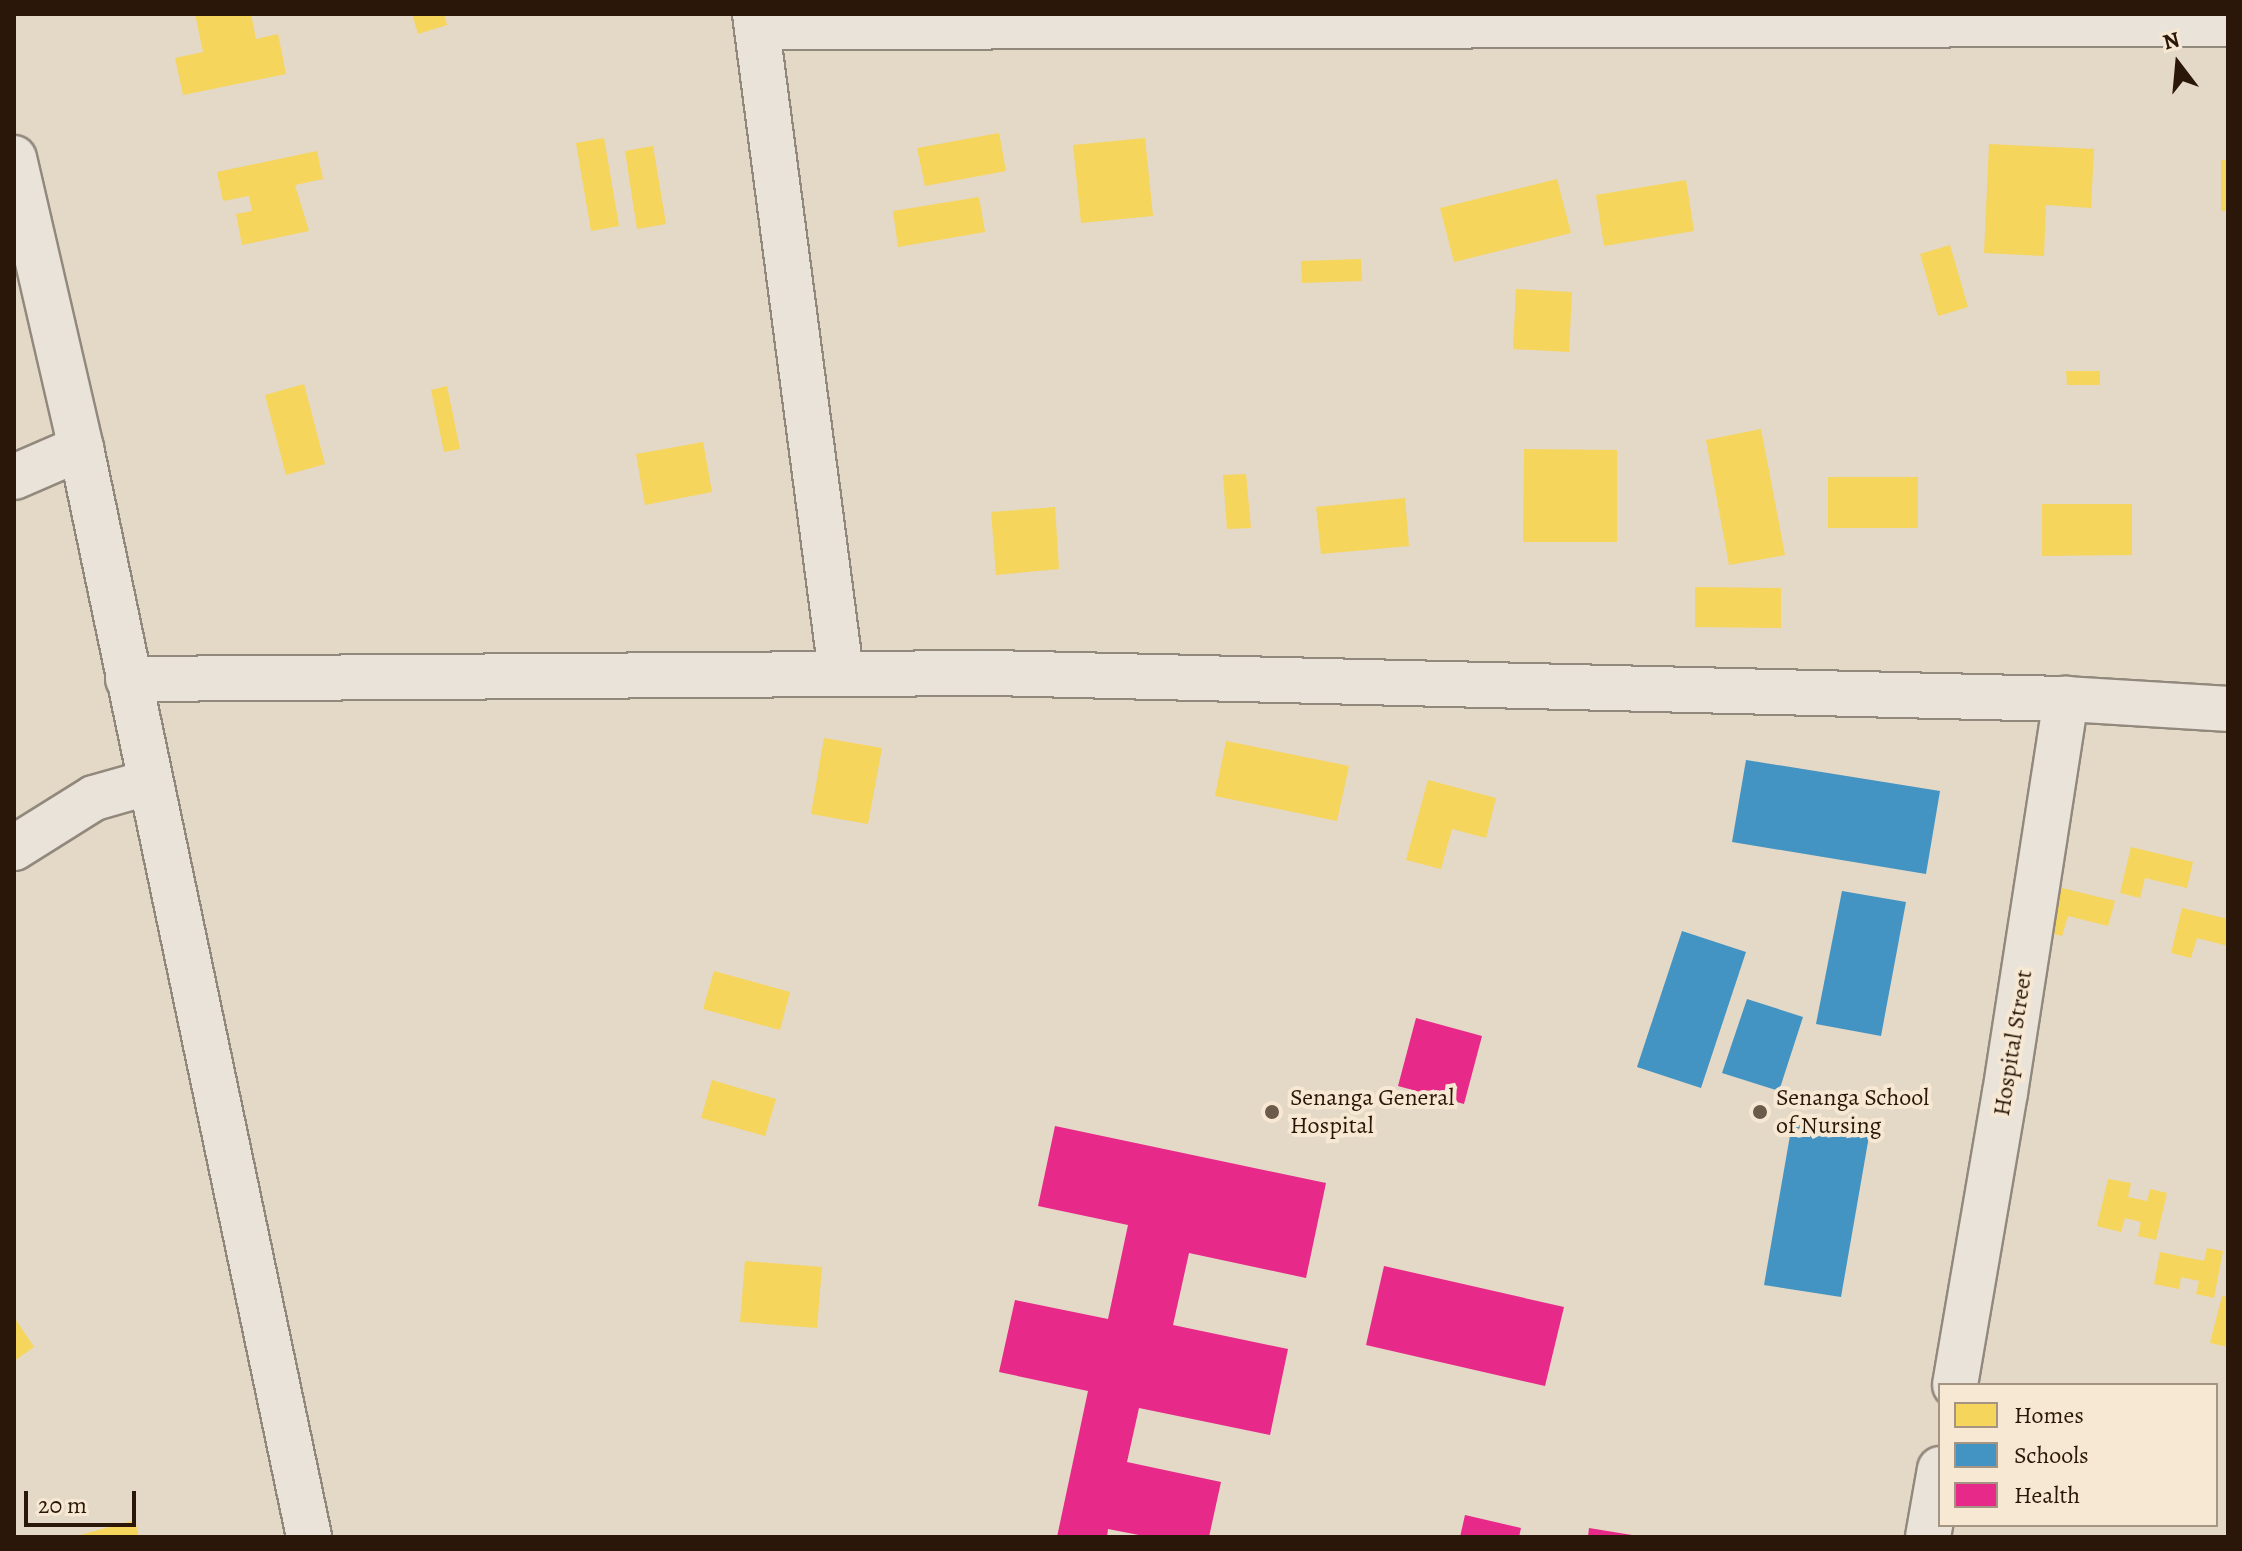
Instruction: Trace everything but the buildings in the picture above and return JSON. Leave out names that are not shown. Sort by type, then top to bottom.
[{"type":"street","points":[[841,673],[756,21],[2228,24]]},
{"type":"street","points":[[14,158],[81,448],[309,1537]]},
{"type":"street","points":[[14,477],[81,448]]},
{"type":"street","points":[[128,679],[992,673],[2066,699],[2228,709]]},
{"type":"street","name":"Hospital Street","points":[[1955,1383],[2005,1093],[2066,699]]},
{"type":"street","points":[[14,848],[94,798],[150,782]]},
{"type":"street","points":[[1928,1537],[1938,1480]]},
{"type":"place","name":"Senanga General Hospital","points":[[1272,1112]]},
{"type":"place","name":"Senanga School of Nursing","points":[[1760,1112]]}]
